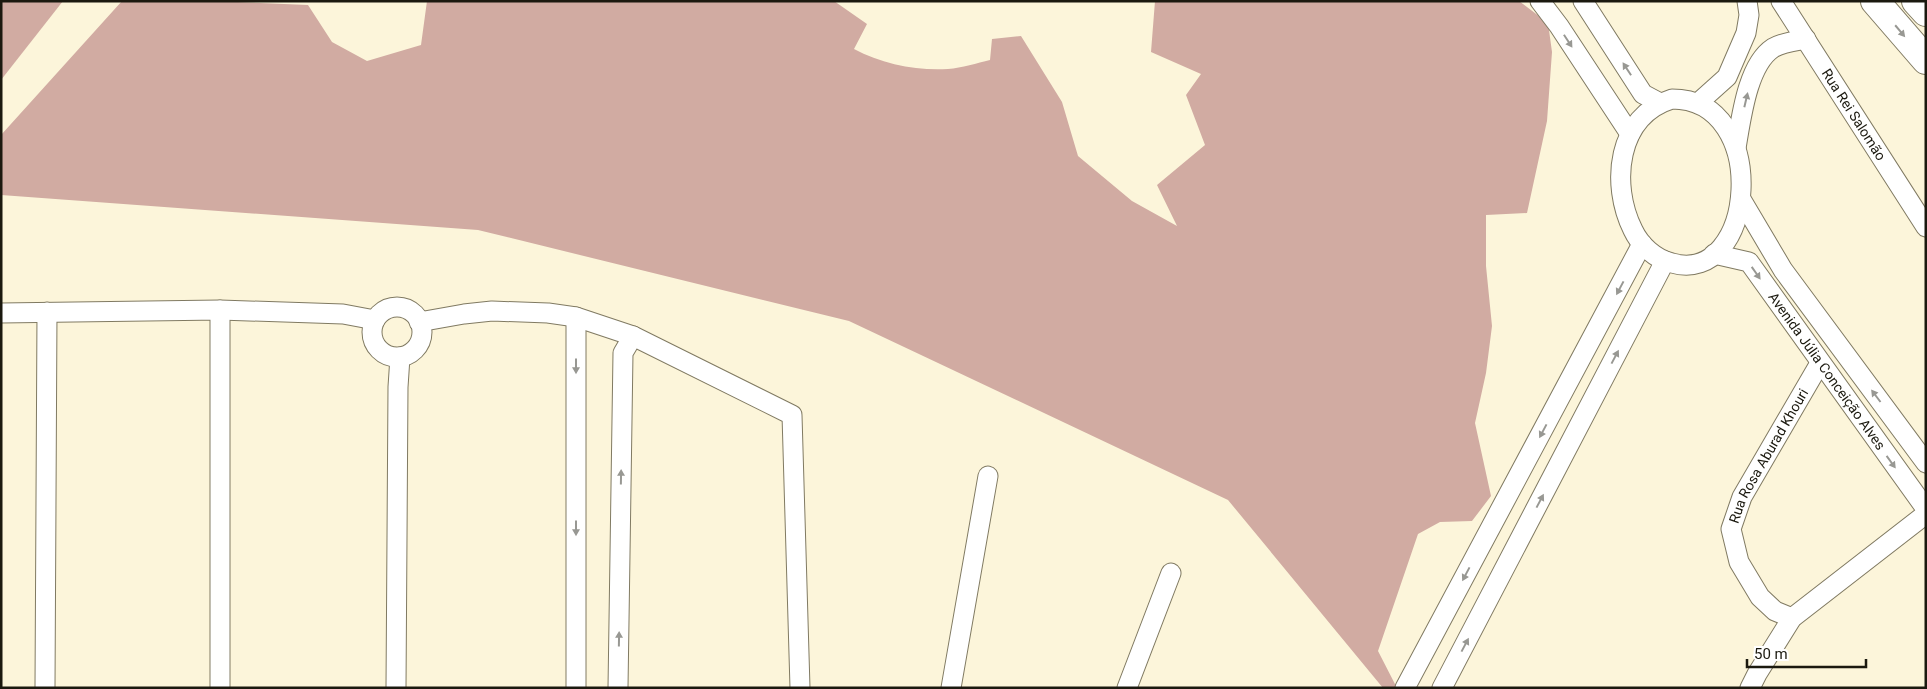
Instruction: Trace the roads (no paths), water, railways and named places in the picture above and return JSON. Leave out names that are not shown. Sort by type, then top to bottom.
[{"type":"main road","points":[[1875,1],[1926,60]]},
{"type":"main road","points":[[1916,1],[1926,12]]},
{"type":"street","points":[[1540,1],[1559,26],[1630,134]]},
{"type":"street","points":[[1582,1],[1643,94],[1660,103]]},
{"type":"street","points":[[1698,103],[1727,76],[1746,33],[1749,15],[1747,1]]},
{"type":"street","name":"Rua Rei Salomão","points":[[1781,1],[1926,227]]},
{"type":"street","points":[[1736,148],[1746,96],[1759,64],[1766,53],[1786,42],[1806,39]]},
{"type":"street","points":[[1672,99],[1685,99],[1698,103],[1709,110],[1720,120],[1729,133],[1736,148],[1740,164],[1741,199],[1738,216],[1732,231],[1724,244],[1714,254],[1690,265],[1665,262],[1653,255],[1634,232],[1622,200],[1621,165],[1630,134],[1644,115],[1660,103],[1672,99]]},
{"type":"street","name":"Avenida Júlia Conceição Alves","points":[[1741,199],[1783,270],[1926,463]]},
{"type":"street","points":[[1405,688],[1642,244]]},
{"type":"street","name":"Avenida Júlia Conceição Alves","points":[[1714,254],[1749,262],[1926,509]]},
{"type":"street","points":[[1442,688],[1665,262]]},
{"type":"street","points":[[394,308],[409,311],[419,322],[421,337],[419,345],[414,351],[400,357],[385,354],[378,349],[372,335],[372,327],[375,320],[387,310],[394,308]]},
{"type":"street","points":[[220,310],[220,688]]},
{"type":"street","points":[[1,313],[220,310],[318,312],[375,320]]},
{"type":"street","points":[[419,322],[492,311],[548,313],[576,317],[633,336],[792,415],[800,688]]},
{"type":"street","points":[[45,688],[47,312]]},
{"type":"street","points":[[576,317],[576,688]]},
{"type":"street","points":[[618,688],[623,353],[633,336]]},
{"type":"street","points":[[396,688],[398,397],[400,357]]},
{"type":"street","name":"Rua Rosa Aburad Khouri","points":[[1792,618],[1775,611],[1760,597],[1739,562],[1731,529],[1742,497],[1820,363]]},
{"type":"street","points":[[951,688],[988,476]]},
{"type":"street","points":[[1750,688],[1792,618],[1926,514]]},
{"type":"street","points":[[1127,688],[1171,573]]}]
